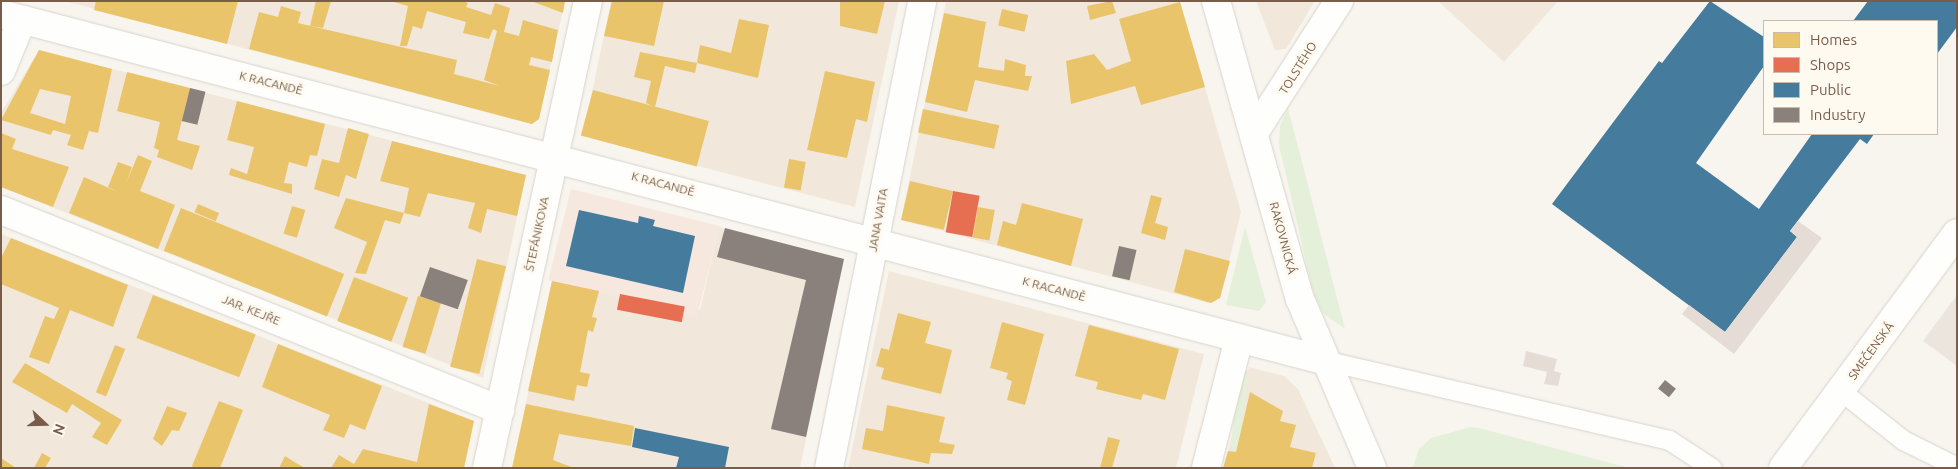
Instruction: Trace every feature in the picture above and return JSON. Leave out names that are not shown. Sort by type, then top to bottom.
[{"type":"street","name":"ŠTEFÁNIKOVA","points":[[487,468],[588,1]]},
{"type":"street","name":"JANA VAITA","points":[[829,468],[871,272],[872,240],[922,1]]},
{"type":"street","name":"RAKOVNICKÁ","points":[[1216,1],[1291,272],[1323,360],[1372,468]]},
{"type":"street","name":"TOLSTÉHO","points":[[1254,133],[1339,1]]},
{"type":"street","name":"K RACANDĚ","points":[[12,17],[554,156],[1323,360]]},
{"type":"street","points":[[1,70],[12,17]]},
{"type":"street","name":"JAR. KEJŘE","points":[[1,210],[500,410]]},
{"type":"street","name":"SMEČENSKÁ","points":[[1783,468],[1957,233]]},
{"type":"street","points":[[1206,468],[1239,339]]},
{"type":"lane","points":[[1323,360],[1669,440],[1712,468]]},
{"type":"lane","points":[[1841,391],[1903,440],[1957,468]]},
{"type":"shaded area","points":[[64,1],[565,1],[539,119],[532,124]]},
{"type":"shaded area","points":[[611,1],[899,1],[855,207],[583,136]]},
{"type":"shaded area","points":[[946,1],[1180,1],[1241,212],[1220,298],[1209,303],[901,220]]},
{"type":"shaded area","points":[[1256,1],[1315,1],[1286,49],[1275,50]]},
{"type":"shaded area","points":[[1438,1],[1558,1],[1504,62]]},
{"type":"shaded area","points":[[39,50],[526,175],[483,378],[1,187],[1,113]]},
{"type":"shaded area","points":[[571,189],[719,226],[697,317],[548,280]]},
{"type":"shaded area","points":[[719,227],[844,259],[800,468],[512,468],[552,281],[700,310]]},
{"type":"shaded area","points":[[1,234],[474,421],[464,468],[1,468]]},
{"type":"shaded area","points":[[889,271],[1204,354],[1176,468],[848,468]]},
{"type":"shaded area","points":[[1957,295],[1957,366],[1923,341]]},
{"type":"shaded area","points":[[1249,367],[1284,376],[1298,389],[1335,468],[1224,468]]},
{"type":"green space","points":[[1288,108],[1345,329],[1324,314],[1314,296],[1279,145],[1280,126]]},
{"type":"green space","points":[[1245,227],[1266,302],[1259,311],[1226,305]]},
{"type":"green space","points":[[1239,370],[1248,371],[1238,468],[1229,468]]},
{"type":"green space","points":[[1471,427],[1629,468],[1413,468],[1419,449],[1431,438]]},
{"type":"building: Homes","points":[[96,1],[238,1],[227,44],[94,10]]},
{"type":"building: Homes","points":[[316,1],[331,1],[323,28],[310,26]]},
{"type":"building: Homes","points":[[390,1],[462,1],[468,3],[466,7],[491,15],[495,3],[510,8],[504,32],[519,36],[523,20],[558,30],[552,62],[531,57],[529,65],[550,70],[539,119],[532,124],[249,49],[259,12],[278,17],[281,6],[301,12],[298,23],[457,60],[454,74],[500,86],[484,80],[497,31],[493,29],[489,39],[463,33],[466,22],[427,11],[422,29],[413,26],[407,46],[400,46],[408,6]]},
{"type":"building: Homes","points":[[531,1],[565,1],[563,13]]},
{"type":"building: Homes","points":[[612,1],[664,1],[654,46],[604,36]]},
{"type":"building: Homes","points":[[840,1],[885,1],[877,34],[840,26]]},
{"type":"building: Homes","points":[[1112,1],[1116,13],[1090,20],[1087,6]]},
{"type":"building: Homes","points":[[1180,2],[1205,87],[1141,105],[1135,86],[1071,104],[1066,61],[1094,54],[1107,70],[1131,61],[1119,19]]},
{"type":"building: Homes","points":[[1002,9],[1028,15],[1024,32],[998,26]]},
{"type":"building: Homes","points":[[944,13],[986,22],[978,67],[1004,71],[1005,59],[1026,65],[1025,76],[1032,76],[1028,91],[975,80],[967,112],[925,102]]},
{"type":"building: Homes","points":[[739,19],[769,25],[758,78],[697,63],[700,45],[731,53]]},
{"type":"building: Homes","points":[[39,50],[112,69],[98,133],[89,131],[83,150],[67,145],[71,135],[53,130],[51,135],[1,120]],"holes":[[[40,89],[71,96],[65,124],[30,113]]]},
{"type":"building: Homes","points":[[640,52],[697,63],[695,73],[665,66],[655,107],[646,103],[651,81],[634,77]]},
{"type":"building: Homes","points":[[825,71],[875,82],[867,122],[856,119],[847,158],[807,150]]},
{"type":"building: Homes","points":[[127,72],[190,88],[177,140],[200,146],[192,170],[157,157],[159,150],[154,148],[160,122],[117,111]]},
{"type":"building: Homes","points":[[593,90],[709,121],[697,166],[581,135]]},
{"type":"building: Homes","points":[[237,101],[325,124],[317,156],[310,155],[307,167],[289,162],[284,183],[292,184],[292,194],[229,175],[231,168],[247,174],[254,147],[227,140]]},
{"type":"building: Homes","points":[[923,109],[999,125],[994,149],[918,132]]},
{"type":"building: Homes","points":[[348,128],[369,134],[356,179],[346,175],[339,197],[314,189],[322,159],[339,163]]},
{"type":"building: Homes","points":[[1,133],[16,139],[12,149],[69,167],[53,207],[1,187]]},
{"type":"building: Homes","points":[[392,141],[526,175],[517,216],[487,209],[481,233],[468,228],[475,203],[428,193],[420,217],[404,213],[409,188],[380,181]]},
{"type":"building: Homes","points":[[138,155],[152,161],[140,191],[175,205],[158,249],[69,213],[84,177],[118,192],[108,187],[118,162],[132,167],[126,183]]},
{"type":"building: Homes","points":[[789,159],[806,162],[801,191],[784,188]]},
{"type":"building: Homes","points":[[910,181],[953,191],[944,230],[901,220]]},
{"type":"building: Homes","points":[[1151,195],[1162,198],[1155,223],[1168,227],[1165,240],[1141,233]]},
{"type":"building: Homes","points":[[346,198],[404,213],[400,224],[385,220],[366,274],[355,273],[367,242],[334,228]]},
{"type":"building: Homes","points":[[1022,203],[1083,219],[1071,266],[997,245],[1003,221],[1016,225]]},
{"type":"building: Homes","points":[[198,204],[219,213],[216,221],[194,212]]},
{"type":"building: Homes","points":[[292,206],[305,210],[297,238],[284,234]]},
{"type":"building: Homes","points":[[978,207],[995,210],[989,240],[973,238]]},
{"type":"building: Homes","points":[[181,208],[344,274],[327,317],[164,251]]},
{"type":"building: Homes","points":[[11,238],[128,285],[113,327],[70,310],[49,364],[29,357],[45,316],[54,319],[59,308],[1,284],[1,258]]},
{"type":"building: Homes","points":[[1185,249],[1230,261],[1220,298],[1211,303],[1174,292]]},
{"type":"building: Homes","points":[[477,259],[506,266],[479,374],[450,367]]},
{"type":"building: Homes","points":[[354,277],[408,298],[391,342],[337,321]]},
{"type":"building: Homes","points":[[552,281],[599,291],[592,317],[597,318],[593,332],[588,330],[580,372],[590,374],[587,387],[577,385],[574,401],[528,391]]},
{"type":"building: Homes","points":[[153,295],[256,334],[239,377],[137,338]]},
{"type":"building: Homes","points":[[418,296],[441,303],[425,354],[403,347]]},
{"type":"building: Homes","points":[[898,313],[931,322],[925,343],[952,350],[941,394],[881,379],[884,368],[876,366],[881,348],[889,350]]},
{"type":"building: Homes","points":[[1002,322],[1044,334],[1025,405],[1007,400],[1012,381],[1006,379],[1008,373],[990,368]]},
{"type":"building: Homes","points":[[1089,325],[1179,349],[1165,400],[1143,394],[1141,400],[1096,389],[1098,382],[1075,376]]},
{"type":"building: Homes","points":[[278,344],[382,386],[365,430],[350,424],[344,438],[323,430],[330,415],[262,387]]},
{"type":"building: Homes","points":[[115,345],[125,349],[106,396],[96,392]]},
{"type":"building: Homes","points":[[25,363],[122,420],[107,445],[92,437],[101,423],[72,404],[67,413],[12,382]]},
{"type":"building: Homes","points":[[1250,392],[1283,411],[1280,421],[1296,425],[1290,447],[1316,453],[1312,468],[1223,468],[1228,451],[1236,452]]},
{"type":"building: Homes","points":[[219,401],[243,410],[220,468],[195,468],[192,466]]},
{"type":"building: Homes","points":[[429,404],[474,421],[464,468],[331,468],[339,455],[354,464],[363,449],[417,462]]},
{"type":"building: Homes","points":[[526,404],[634,426],[631,446],[559,434],[553,460],[574,468],[512,468]]},
{"type":"building: Homes","points":[[887,405],[945,417],[939,442],[955,445],[952,454],[931,453],[929,464],[862,449],[866,428],[883,431]]},
{"type":"building: Homes","points":[[167,406],[187,413],[179,431],[172,430],[162,446],[153,439]]},
{"type":"building: Homes","points":[[1108,437],[1120,440],[1112,468],[1100,468]]},
{"type":"building: Homes","points":[[42,453],[51,458],[45,468],[34,468]]},
{"type":"building: Homes","points":[[285,456],[296,463],[305,468],[279,468]]},
{"type":"building: Homes","points":[[1,458],[16,468],[1,468]]},
{"type":"building: Shops","points":[[953,191],[980,196],[972,237],[946,232]]},
{"type":"building: Shops","points":[[620,294],[685,307],[682,322],[617,310]]},
{"type":"building: Public","points":[[1710,1],[1763,36],[1763,67],[1696,163],[1759,209],[1811,135],[1873,135],[1867,144],[1860,139],[1790,231],[1797,237],[1725,332],[1552,204],[1659,61],[1662,63]]},
{"type":"building: Public","points":[[1868,1],[1957,1],[1957,27],[1938,53],[1938,20],[1854,20]]},
{"type":"building: Public","points":[[579,210],[638,223],[639,216],[655,220],[653,226],[695,236],[683,293],[566,266]]},
{"type":"building: Public","points":[[635,428],[729,447],[725,468],[676,468],[679,457],[632,447]]},
{"type":"building: Industry","points":[[190,88],[206,92],[197,125],[182,121]]},
{"type":"building: Industry","points":[[725,228],[844,259],[806,437],[771,429],[806,280],[717,257]]},
{"type":"building: Industry","points":[[1119,246],[1137,250],[1130,280],[1112,276]]},
{"type":"building: Industry","points":[[430,267],[468,280],[458,309],[420,296]]},
{"type":"building: Industry","points":[[1665,380],[1676,389],[1669,397],[1658,389]]},
{"type":"building: Other","points":[[1798,221],[1822,238],[1734,354],[1682,314],[1689,305],[1725,332],[1797,237],[1790,231]]},
{"type":"building: Other","points":[[1526,351],[1557,359],[1554,371],[1561,373],[1558,386],[1544,384],[1547,372],[1523,366]]}]
